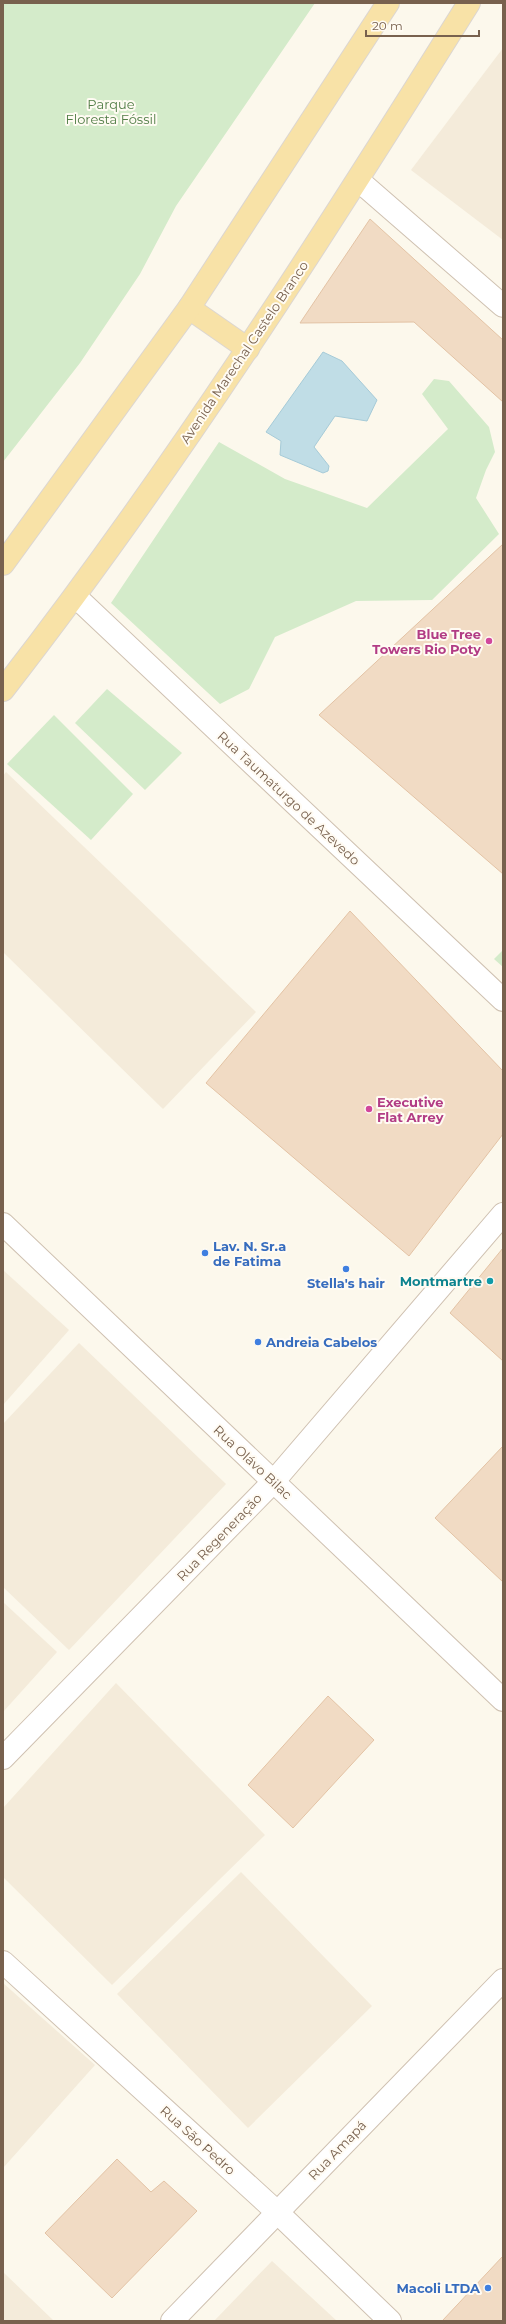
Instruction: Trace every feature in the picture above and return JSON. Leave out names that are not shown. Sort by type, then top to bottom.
[{"type":"main road","points":[[3,564],[189,308],[388,3]]},
{"type":"main road","name":"Avenida Marechal Castelo Branco","points":[[3,690],[76,597],[248,349],[358,180],[469,3]]},
{"type":"main road","points":[[189,308],[248,349]]},
{"type":"street","points":[[358,180],[503,306]]},
{"type":"street","name":"Rua Taumaturgo de Azevedo","points":[[76,597],[503,1000]]},
{"type":"street","name":"Rua Regeneração","points":[[3,1758],[274,1481],[503,1214]]},
{"type":"street","name":"Rua Olávo Bilac","points":[[3,1224],[503,1700]]},
{"type":"street","name":"Rua São Pedro","points":[[3,1962],[277,2212],[390,2321]]},
{"type":"street","name":"Rua Amapá","points":[[172,2321],[503,1980]]},
{"type":"shaded area","points":[[503,48],[503,240],[411,170]]},
{"type":"shaded area","points":[[6,772],[256,1012],[163,1109],[3,952],[3,776]]},
{"type":"shaded area","points":[[3,1270],[69,1330],[3,1405]]},
{"type":"shaded area","points":[[79,1343],[226,1484],[69,1650],[3,1587],[3,1424]]},
{"type":"shaded area","points":[[3,1602],[57,1652],[3,1712]]},
{"type":"shaded area","points":[[116,1683],[265,1835],[112,1985],[3,1877],[3,1808]]},
{"type":"shaded area","points":[[241,1872],[372,2006],[248,2128],[117,1994]]},
{"type":"shaded area","points":[[3,1983],[95,2065],[3,2168]]},
{"type":"shaded area","points":[[272,2261],[337,2321],[214,2321]]},
{"type":"shaded area","points":[[3,2272],[54,2321],[3,2321]]},
{"type":"green space","name":"Parque Floresta Fóssil","points":[[3,3],[315,3],[176,206],[140,274],[80,363],[3,462]]},
{"type":"green space","points":[[434,379],[449,381],[489,427],[495,452],[486,470],[476,498],[499,534],[432,600],[356,601],[275,637],[249,689],[220,704],[111,603],[219,442],[285,479],[367,508],[448,429],[422,394]]},
{"type":"green space","points":[[107,689],[182,753],[145,790],[75,723]]},
{"type":"green space","points":[[54,715],[133,794],[91,840],[7,764]]},
{"type":"green space","points":[[503,950],[503,967],[494,959]]},
{"type":"water","points":[[323,352],[342,361],[377,400],[367,421],[335,416],[314,447],[329,466],[328,471],[323,473],[280,455],[281,441],[266,432]]},
{"type":"building","points":[[370,219],[503,340],[503,402],[414,322],[300,323]]},
{"type":"building","points":[[503,544],[503,874],[319,715]]},
{"type":"building","name":"Executive Flat Arrey","points":[[350,911],[503,1071],[503,1134],[409,1256],[206,1083]]},
{"type":"building","name":"Montmartre","points":[[503,1248],[503,1361],[450,1313]]},
{"type":"building","points":[[503,1446],[503,1582],[435,1518]]},
{"type":"building","points":[[328,1696],[374,1740],[293,1828],[248,1785]]},
{"type":"building","points":[[117,2159],[151,2192],[164,2181],[197,2211],[112,2298],[45,2233]]},
{"type":"building","name":"Macoli LTDA","points":[[503,2256],[503,2321],[444,2321],[443,2320]]},
{"type":"place","name":"Blue Tree Towers Rio Poty","points":[[489,641]]},
{"type":"place","name":"Executive Flat Arrey","points":[[369,1109]]},
{"type":"place","name":"Lav. N. Sr.a de Fatima","points":[[205,1253]]},
{"type":"place","name":"Stella's hair","points":[[346,1269]]},
{"type":"place","name":"Montmartre","points":[[490,1281]]},
{"type":"place","name":"Andreia Cabelos","points":[[258,1342]]},
{"type":"place","name":"Macoli LTDA","points":[[488,2288]]}]
